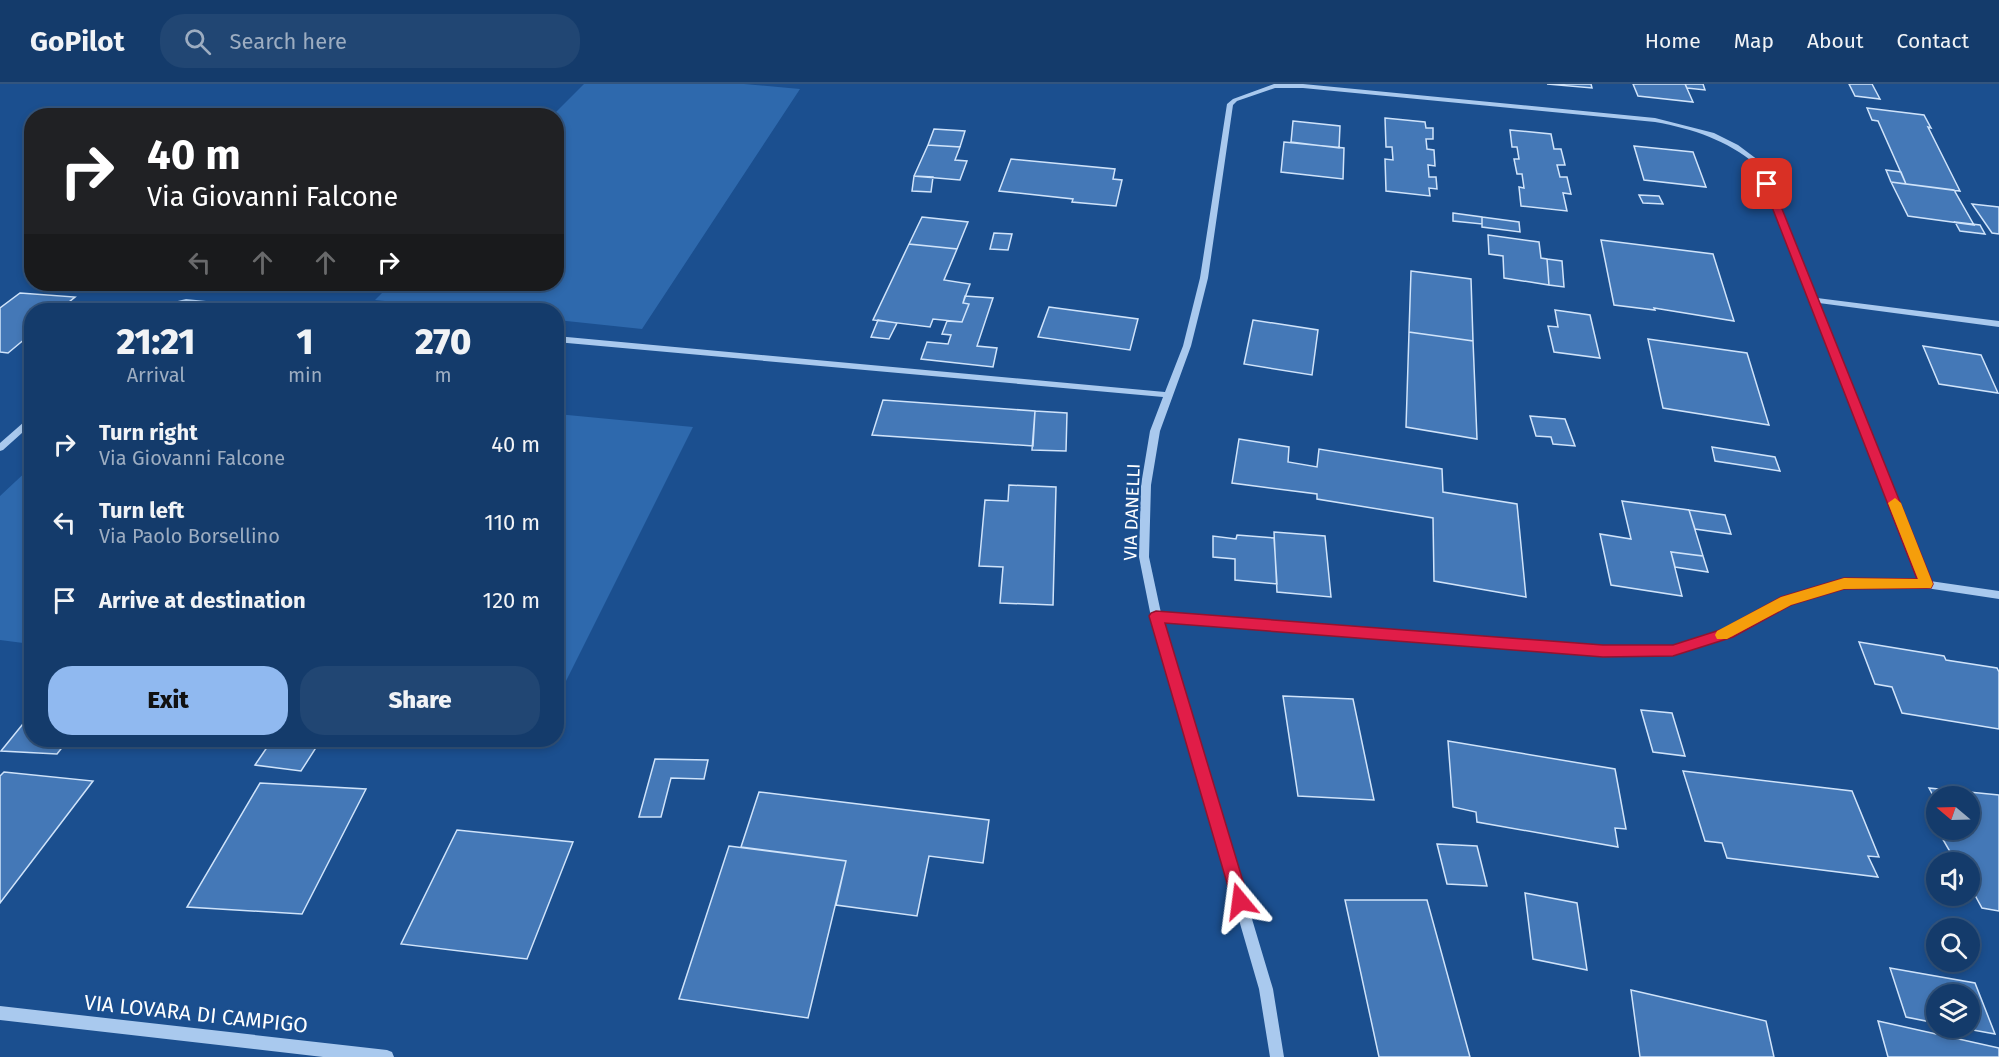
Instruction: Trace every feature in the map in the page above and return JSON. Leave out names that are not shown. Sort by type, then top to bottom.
[{"type":"street","name":"VIA DANELLI","points":[[1277,1057],[1266,989],[1156,616],[1144,557],[1146,485],[1155,431],[1186,346],[1204,278],[1230,104],[1259,89],[1287,85],[1656,120],[1694,127],[1742,148],[1760,164],[1815,300]]},
{"type":"street","points":[[1926,584],[1815,300],[1999,324]]},
{"type":"street","points":[[178,303],[186,301],[206,303]]},
{"type":"street","points":[[564,340],[1169,395]]},
{"type":"street","points":[[0,448],[24,426]]},
{"type":"street","points":[[1156,616],[1603,651],[1673,650],[1728,633],[1786,601],[1844,584],[1926,584],[1999,595]]},
{"type":"street","name":"VIA LOVARA DI CAMPIGO","points":[[0,1013],[387,1057]]},
{"type":"shaded area","points":[[584,84],[744,84],[800,89],[642,329],[564,321],[564,303],[405,303],[375,300],[384,291],[564,291],[564,108],[560,108]]},
{"type":"shaded area","points":[[564,415],[693,427],[564,685]]},
{"type":"shaded area","points":[[24,474],[24,643],[0,640],[0,496]]},
{"type":"building","points":[[1547,84],[1591,84],[1592,88]]},
{"type":"building","points":[[1633,84],[1685,84],[1693,102],[1638,96]]},
{"type":"building","points":[[1685,84],[1703,84],[1705,90],[1687,88]]},
{"type":"building","points":[[1849,84],[1872,84],[1880,99],[1855,96]]},
{"type":"building","points":[[1867,108],[1924,115],[1960,191],[1906,184],[1878,121],[1872,120]]},
{"type":"building","points":[[1385,118],[1425,122],[1426,128],[1433,128],[1433,139],[1426,139],[1427,149],[1434,150],[1435,166],[1428,165],[1429,177],[1436,177],[1437,189],[1429,188],[1430,196],[1386,191],[1385,159],[1393,160],[1392,147],[1386,147]]},
{"type":"building","points":[[1293,121],[1340,126],[1339,148],[1291,142]]},
{"type":"building","points":[[934,129],[965,131],[960,147],[928,145]]},
{"type":"building","points":[[1510,130],[1551,134],[1554,149],[1561,149],[1565,165],[1557,165],[1560,177],[1567,177],[1571,194],[1563,193],[1567,211],[1521,206],[1519,187],[1524,188],[1522,174],[1517,174],[1514,159],[1519,159],[1517,147],[1512,147]]},
{"type":"building","points":[[1284,142],[1344,148],[1343,179],[1281,172]]},
{"type":"building","points":[[928,145],[960,147],[955,160],[967,161],[960,180],[914,176]]},
{"type":"building","points":[[1634,146],[1693,152],[1706,187],[1644,180]]},
{"type":"building","points":[[1011,159],[1115,169],[1113,179],[1122,180],[1116,206],[999,191]]},
{"type":"building","points":[[1886,170],[1901,172],[1906,184],[1891,182]]},
{"type":"building","points":[[914,176],[933,177],[931,192],[912,191]]},
{"type":"building","points":[[1891,182],[1954,190],[1974,225],[1908,216]]},
{"type":"building","points":[[1639,195],[1659,196],[1663,204],[1643,203]]},
{"type":"building","points":[[1972,204],[1999,207],[1999,234],[1992,233]]},
{"type":"building","points":[[1453,213],[1482,217],[1482,224],[1453,221]]},
{"type":"building","points":[[922,217],[968,222],[957,249],[909,244]]},
{"type":"building","points":[[1482,217],[1519,222],[1520,232],[1482,227]]},
{"type":"building","points":[[1955,222],[1980,225],[1985,234],[1960,231]]},
{"type":"building","points":[[994,233],[1012,234],[1008,250],[990,249]]},
{"type":"building","points":[[1488,235],[1539,242],[1541,258],[1547,259],[1549,285],[1504,278],[1503,256],[1489,254]]},
{"type":"building","points":[[1601,240],[1713,254],[1734,321],[1654,308],[1655,310],[1614,305]]},
{"type":"building","points":[[909,244],[957,249],[944,280],[970,284],[963,303],[969,304],[962,322],[933,319],[930,327],[873,320]]},
{"type":"building","points":[[1547,259],[1562,261],[1564,287],[1549,285]]},
{"type":"building","points":[[1411,271],[1471,279],[1473,341],[1409,332]]},
{"type":"building","points":[[20,293],[75,297],[68,303],[24,303],[24,340],[8,353],[0,352],[0,308]]},
{"type":"building","points":[[965,296],[993,298],[977,346],[997,348],[993,367],[921,359],[927,342],[948,344],[951,335],[942,334],[947,321],[962,322],[969,304],[963,303]]},
{"type":"building","points":[[1049,307],[1138,319],[1130,350],[1038,337]]},
{"type":"building","points":[[1555,310],[1590,315],[1600,358],[1554,352],[1548,326],[1558,327]]},
{"type":"building","points":[[878,320],[897,323],[889,339],[871,337]]},
{"type":"building","points":[[1253,320],[1318,330],[1312,375],[1244,364]]},
{"type":"building","points":[[1409,332],[1473,341],[1477,439],[1406,427]]},
{"type":"building","points":[[1648,339],[1747,353],[1769,425],[1663,408]]},
{"type":"building","points":[[1923,346],[1981,355],[1998,393],[1939,384]]},
{"type":"building","points":[[883,400],[1035,411],[1033,446],[872,435]]},
{"type":"building","points":[[1035,411],[1067,413],[1066,451],[1032,450]]},
{"type":"building","points":[[1530,416],[1565,419],[1575,446],[1553,444],[1551,437],[1536,436]]},
{"type":"building","points":[[1239,439],[1289,447],[1288,462],[1317,467],[1319,449],[1442,469],[1443,492],[1517,504],[1526,597],[1434,581],[1433,518],[1317,499],[1317,494],[1232,483]]},
{"type":"building","points":[[1712,447],[1775,457],[1780,471],[1715,461]]},
{"type":"building","points":[[1009,485],[1056,487],[1053,605],[1000,603],[1003,567],[979,566],[985,500],[1008,501]]},
{"type":"building","points":[[1622,501],[1689,510],[1703,556],[1671,552],[1682,596],[1611,585],[1600,534],[1631,539]]},
{"type":"building","points":[[1689,510],[1725,515],[1731,534],[1695,529]]},
{"type":"building","points":[[1274,532],[1325,536],[1331,597],[1277,592]]},
{"type":"building","points":[[1237,535],[1274,538],[1277,584],[1235,580],[1235,559],[1213,557],[1213,536],[1236,539]]},
{"type":"building","points":[[1671,552],[1703,556],[1708,572],[1675,567]]},
{"type":"building","points":[[1859,642],[1944,656],[1946,660],[1997,668],[1999,672],[1999,729],[1902,713],[1892,687],[1875,684]]},
{"type":"building","points":[[1283,696],[1353,699],[1374,800],[1298,796]]},
{"type":"building","points":[[1641,710],[1672,713],[1685,756],[1653,752]]},
{"type":"building","points":[[24,723],[24,747],[62,747],[57,754],[1,751]]},
{"type":"building","points":[[1448,741],[1615,769],[1626,829],[1615,828],[1618,847],[1477,822],[1476,812],[1453,807]]},
{"type":"building","points":[[267,747],[316,747],[301,771],[255,765]]},
{"type":"building","points":[[655,759],[708,760],[704,779],[671,778],[661,817],[639,817]]},
{"type":"building","points":[[1683,771],[1852,791],[1879,857],[1868,856],[1878,877],[1727,858],[1722,843],[1705,841]]},
{"type":"building","points":[[4,772],[93,781],[0,903],[0,776]]},
{"type":"building","points":[[260,783],[366,789],[302,914],[187,907]]},
{"type":"building","points":[[759,792],[989,820],[983,863],[929,856],[917,916],[836,905],[846,861],[741,847]]},
{"type":"building","points":[[1980,793],[1999,795],[1999,911],[1982,908],[1980,904],[1980,852],[1950,852],[1943,840],[1980,840]]},
{"type":"building","points":[[457,830],[573,842],[527,959],[401,944]]},
{"type":"building","points":[[1437,844],[1477,846],[1487,886],[1447,884]]},
{"type":"building","points":[[729,846],[846,861],[808,1018],[679,999]]},
{"type":"building","points":[[1525,893],[1577,903],[1587,970],[1533,959]]},
{"type":"building","points":[[1345,900],[1427,900],[1470,1057],[1379,1057]]},
{"type":"building","points":[[1890,968],[1975,983],[1926,984],[1926,1021],[1906,1017]]},
{"type":"building","points":[[1631,990],[1766,1021],[1774,1057],[1640,1057]]},
{"type":"building","points":[[1980,996],[1995,1034],[1980,1031]]},
{"type":"building","points":[[1878,1021],[1926,1032],[1926,1038],[1954,1038],[1999,1048],[1999,1057],[1888,1057]]},
{"type":"slow traffic","points":[[1722,635],[1786,601],[1844,584],[1926,584],[1895,503]]},
{"type":"route","points":[[1240,901],[1156,616],[1603,651],[1673,650],[1728,633],[1786,601],[1844,584],[1926,584],[1829,335],[1767,184]]}]
